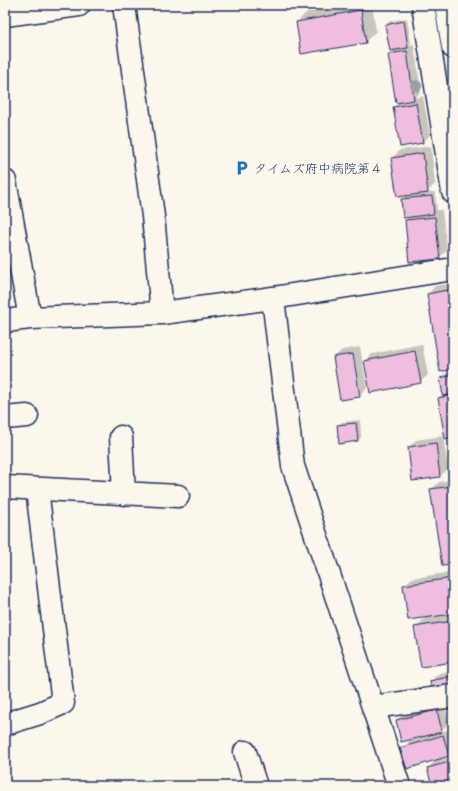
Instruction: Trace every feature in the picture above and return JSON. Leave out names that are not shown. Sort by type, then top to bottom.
[{"type":"main road","points":[[5,15],[79,5]]},
{"type":"main road","points":[[124,5],[151,199],[162,313]]},
{"type":"main road","points":[[423,5],[453,192]]},
{"type":"main road","points":[[446,5],[453,47]]},
{"type":"main road","points":[[5,181],[30,318]]},
{"type":"main road","points":[[5,321],[30,318],[162,313],[273,298],[453,268]]},
{"type":"main road","points":[[273,298],[293,466],[399,786]]},
{"type":"main road","points":[[5,418],[27,416]]},
{"type":"main road","points":[[121,437],[124,494]]},
{"type":"main road","points":[[5,487],[178,496]]},
{"type":"main road","points":[[5,724],[40,713],[63,702],[37,489]]},
{"type":"main road","points":[[373,707],[453,696]]},
{"type":"main road","points":[[245,752],[256,786]]},
{"type":"building","points":[[361,10],[366,43],[301,54],[296,22]]},
{"type":"building","points":[[404,21],[408,48],[390,51],[385,25]]},
{"type":"building","points":[[407,51],[414,100],[396,103],[388,54]]},
{"type":"building","points":[[416,103],[423,143],[400,147],[393,107]]},
{"type":"building","points":[[423,153],[428,193],[397,197],[391,158]]},
{"type":"building","points":[[432,196],[434,214],[403,218],[401,199]]},
{"type":"building","points":[[435,217],[440,259],[409,262],[405,220]]},
{"type":"building","points":[[447,290],[453,324],[453,369],[440,372],[427,294]]},
{"type":"building","points":[[415,351],[421,383],[370,393],[364,361]]},
{"type":"building","points":[[353,354],[360,397],[340,400],[333,357]]},
{"type":"building","points":[[453,375],[453,394],[443,396],[440,378]]},
{"type":"building","points":[[453,395],[453,437],[445,439],[438,398]]},
{"type":"building","points":[[356,423],[358,441],[339,444],[337,425]]},
{"type":"building","points":[[436,443],[440,477],[412,481],[408,447]]},
{"type":"building","points":[[453,486],[453,565],[442,566],[430,489]]},
{"type":"building","points":[[453,578],[453,614],[408,620],[403,585]]},
{"type":"building","points":[[453,621],[453,662],[421,667],[414,627]]},
{"type":"building","points":[[453,676],[453,689],[432,692],[430,681]]},
{"type":"building","points":[[437,710],[442,732],[401,742],[396,720]]},
{"type":"building","points":[[443,735],[449,756],[407,769],[400,748]]},
{"type":"building","points":[[453,761],[453,782],[432,786],[427,768]]},
{"type":"place","name":"タイムズ府中病院第４","points":[[242,168]]}]
